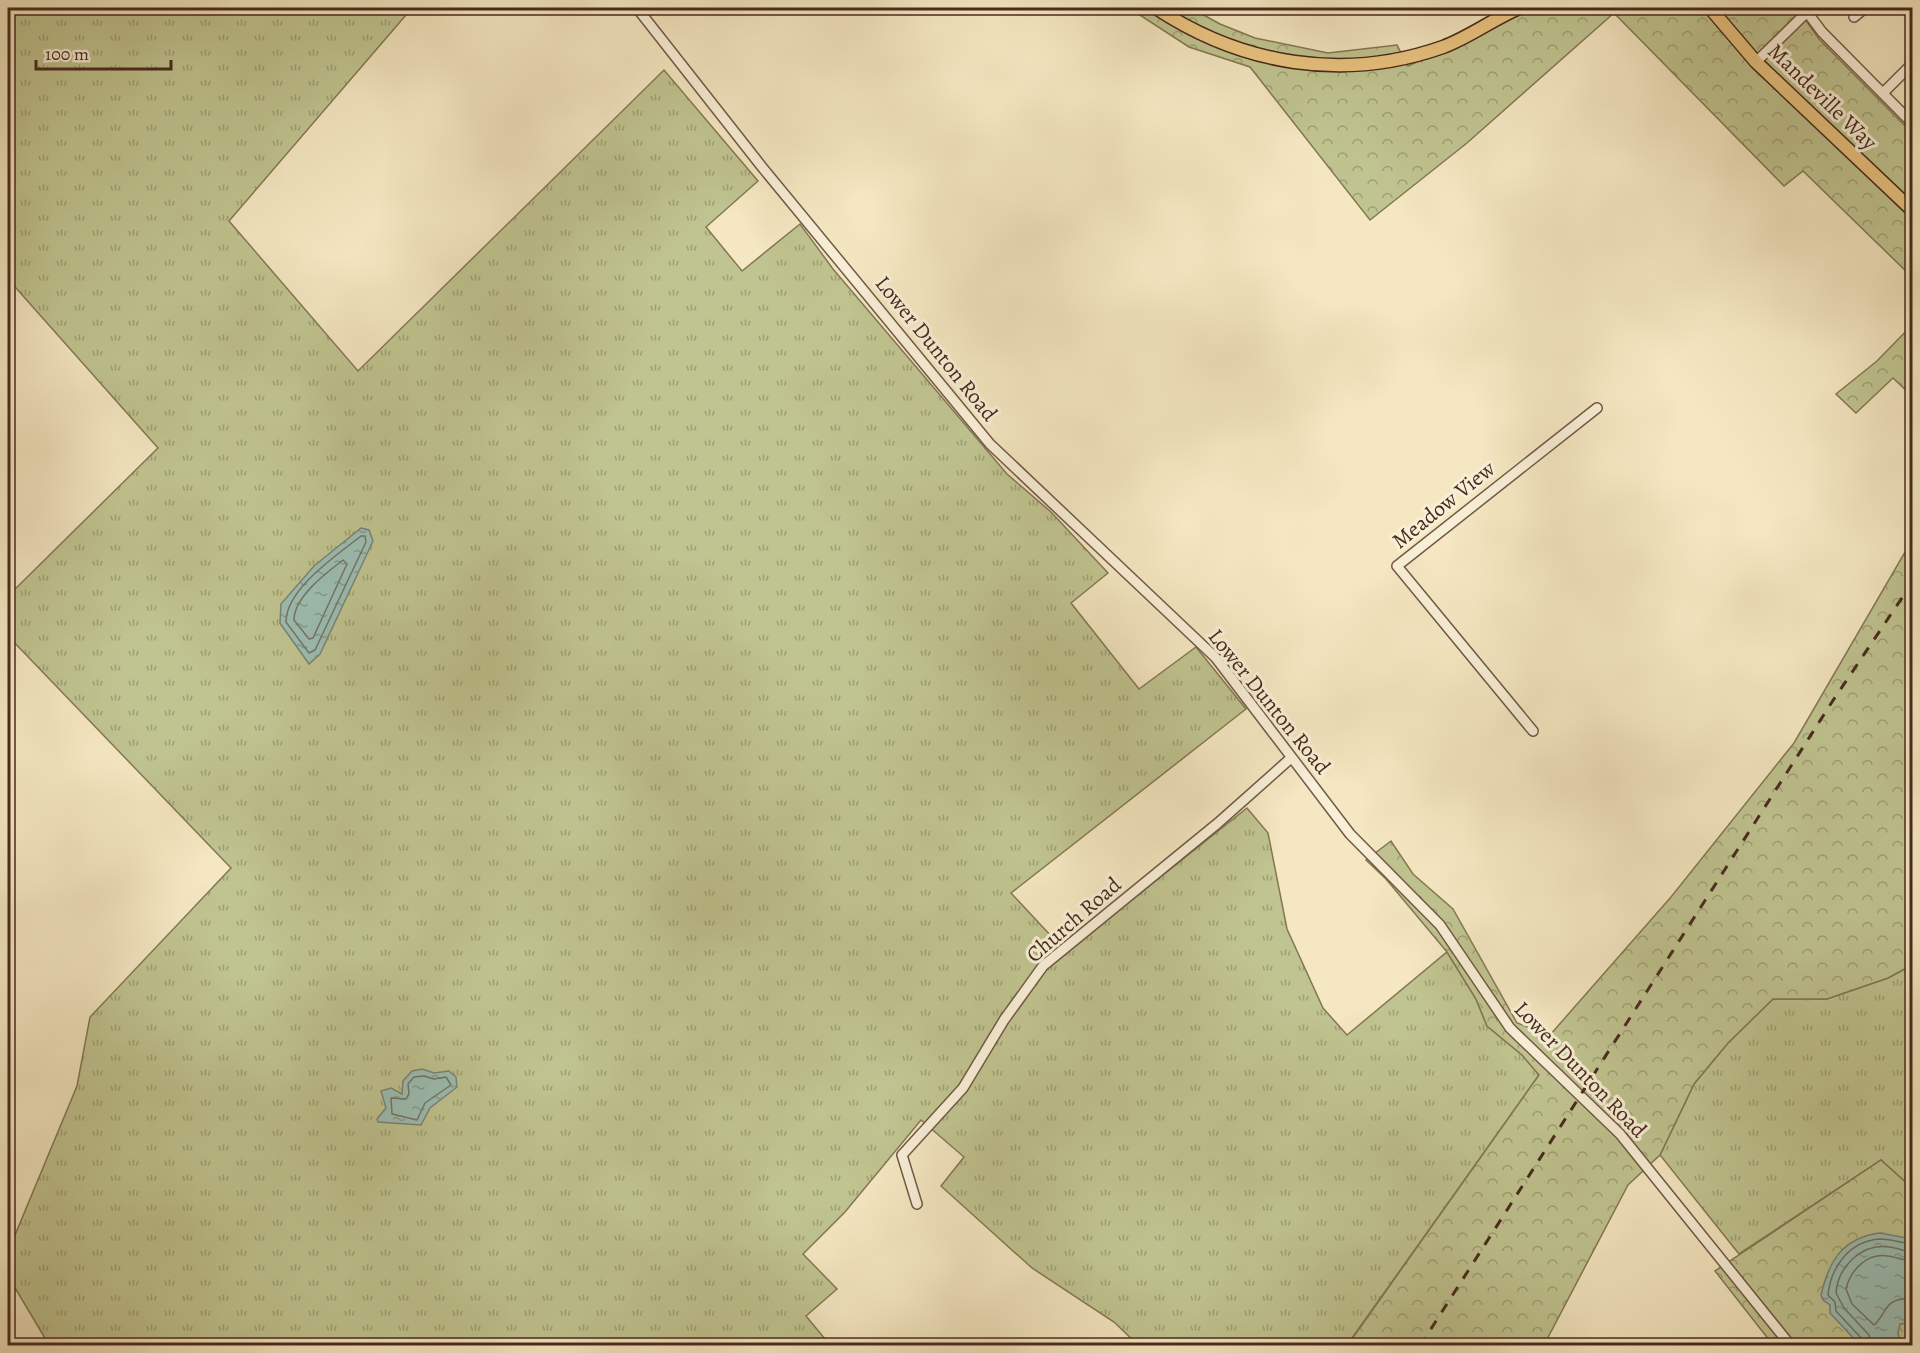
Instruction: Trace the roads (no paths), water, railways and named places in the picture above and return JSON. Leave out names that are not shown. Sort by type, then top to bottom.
[{"type":"main road","points":[[1156,8],[1194,30],[1250,53],[1296,63],[1328,66],[1379,63],[1443,47],[1517,8]]},
{"type":"main road","name":"Mandeville Way","points":[[1710,8],[1756,62],[1912,210]]},
{"type":"street","name":"Lower Dunton Road","points":[[638,8],[762,167],[990,444],[1216,658],[1364,850],[1440,925],[1510,1028],[1620,1134],[1791,1346]]},
{"type":"street","points":[[1854,17],[1864,8]]},
{"type":"street","points":[[1756,62],[1806,10],[1822,32],[1912,123]]},
{"type":"street","points":[[1883,93],[1912,64]]},
{"type":"street","name":"Meadow View","points":[[1533,731],[1398,566],[1597,408]]},
{"type":"street","name":"Church Road","points":[[917,1204],[902,1155],[963,1088],[1004,1020],[1043,966],[1218,823],[1291,758]]},
{"type":"water","points":[[361,528],[369,530],[373,541],[320,654],[309,664],[280,623],[281,604],[314,566]]},
{"type":"water","points":[[422,1069],[434,1073],[449,1071],[456,1077],[457,1087],[430,1108],[421,1125],[378,1122],[377,1119],[386,1108],[381,1091],[391,1088],[402,1094],[403,1081],[412,1071]]},
{"type":"water","points":[[1880,1233],[1912,1239],[1912,1323],[1900,1324],[1898,1333],[1901,1345],[1860,1345],[1830,1313],[1830,1305],[1823,1300],[1821,1295],[1828,1272],[1839,1253],[1856,1240]]},
{"type":"railway","points":[[1420,1346],[1832,702],[1912,583]]}]
